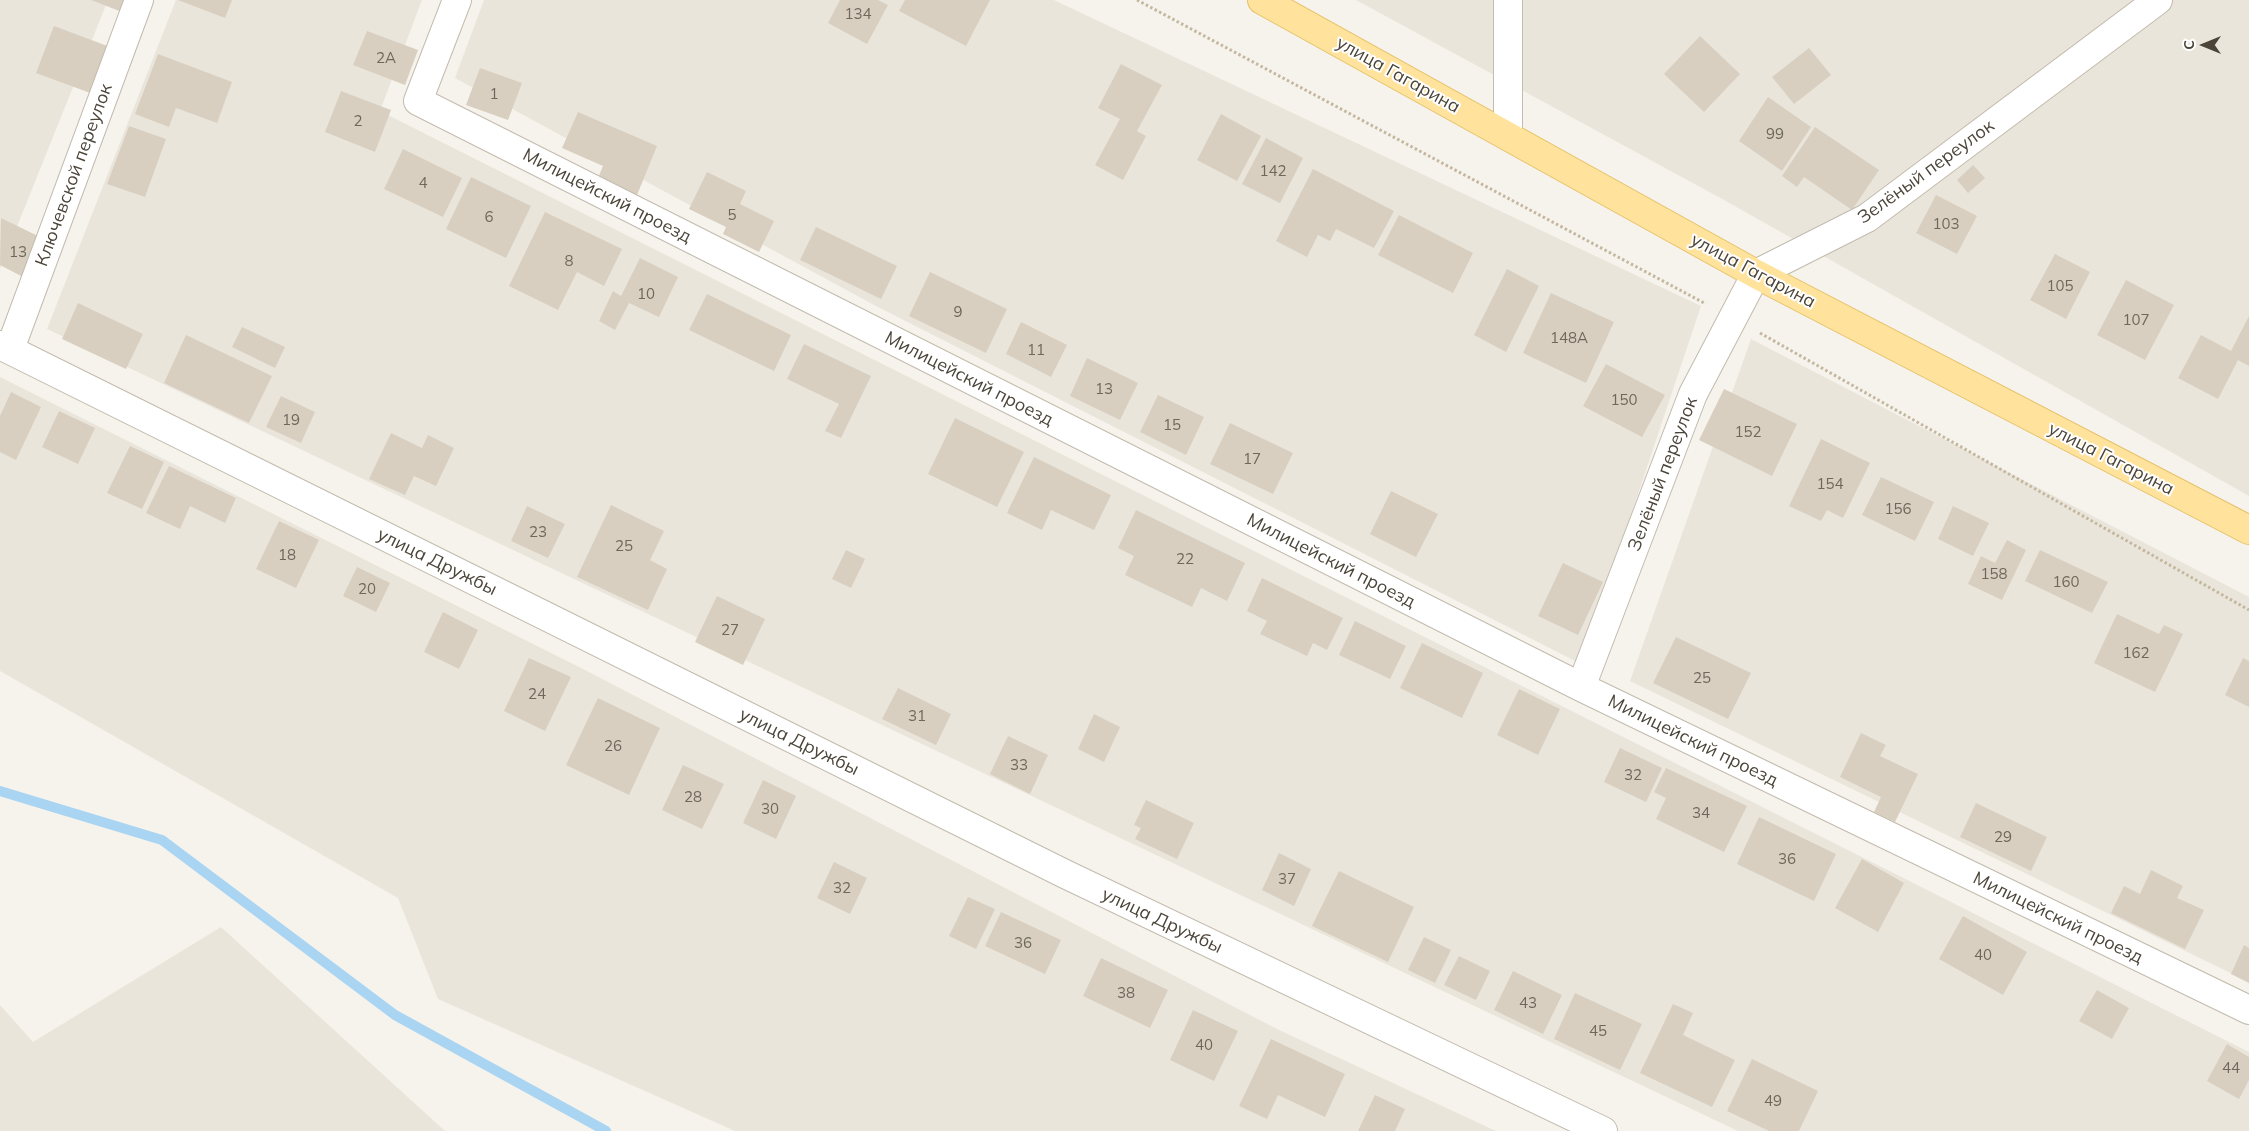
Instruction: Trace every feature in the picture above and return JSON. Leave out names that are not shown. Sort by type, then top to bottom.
[{"type":"main road","name":"улица Гагарина","points":[[1262,0],[1756,274],[2249,530]]},
{"type":"street","name":"Ключевской переулок","points":[[5,347],[139,0]]},
{"type":"street","name":"Милицейский проезд","points":[[456,0],[418,101],[1581,687],[2249,1010]]},
{"type":"street","points":[[1508,0],[1508,136]]},
{"type":"street","name":"Зелёный переулок","points":[[1581,687],[1693,394],[1756,274],[1867,218],[2158,0]]},
{"type":"street","name":"улица Дружбы","points":[[5,347],[1065,874],[1603,1131]]},
{"type":"path","points":[[1137,0],[1733,318],[2249,610]]},
{"type":"shaded area","points":[[0,0],[108,0],[0,269]]},
{"type":"shaded area","points":[[176,0],[422,0],[380,111],[2249,1052],[2249,1131],[1738,1131],[47,329]]},
{"type":"shaded area","points":[[484,0],[1054,0],[1701,306],[1581,664],[876,306],[455,78]]},
{"type":"shaded area","points":[[1356,0],[2249,0],[2249,496],[1724,200]]},
{"type":"shaded area","points":[[1751,339],[2249,597],[2249,982],[1630,681]]},
{"type":"shaded area","points":[[0,377],[585,670],[1277,1029],[1496,1131],[735,1131],[438,999],[398,898],[0,671]]},
{"type":"shaded area","points":[[221,927],[445,1131],[0,1131],[0,1005],[33,1042]]},
{"type":"building","points":[[91,0],[126,0],[122,12]]},
{"type":"building","points":[[178,0],[232,0],[225,18]]},
{"type":"building","points":[[840,0],[878,0],[888,5],[867,44],[828,23]]},
{"type":"building","points":[[905,0],[990,0],[966,46],[899,11]]},
{"type":"building","points":[[54,26],[110,47],[93,94],[36,73]]},
{"type":"building","points":[[367,31],[418,50],[405,85],[353,65]]},
{"type":"building","points":[[1700,36],[1740,74],[1704,112],[1664,74]]},
{"type":"building","points":[[1809,48],[1831,75],[1794,104],[1772,77]]},
{"type":"building","points":[[158,54],[232,82],[217,123],[176,108],[169,127],[135,114]]},
{"type":"building","points":[[1121,64],[1162,85],[1137,131],[1146,136],[1123,180],[1095,165],[1120,119],[1098,108]]},
{"type":"building","points":[[480,68],[522,83],[508,120],[466,105]]},
{"type":"building","points":[[341,91],[391,110],[375,152],[325,132]]},
{"type":"building","points":[[1768,97],[1811,127],[1782,171],[1739,141]]},
{"type":"building","points":[[578,112],[657,146],[637,195],[598,178],[603,166],[562,148]]},
{"type":"building","points":[[1221,114],[1261,136],[1237,181],[1197,160]]},
{"type":"building","points":[[129,126],[166,139],[145,197],[107,184]]},
{"type":"building","points":[[1815,127],[1879,170],[1852,210],[1804,177],[1797,187],[1782,176]]},
{"type":"building","points":[[1266,138],[1303,158],[1280,203],[1242,184]]},
{"type":"building","points":[[403,149],[462,178],[443,217],[384,189]]},
{"type":"building","points":[[1973,165],[1985,178],[1968,193],[1957,180]]},
{"type":"building","points":[[1313,169],[1394,211],[1374,248],[1336,229],[1330,241],[1318,235],[1307,257],[1276,241]]},
{"type":"building","points":[[707,172],[746,191],[740,204],[774,221],[759,252],[723,234],[726,227],[689,209]]},
{"type":"building","points":[[471,177],[531,206],[506,258],[446,229]]},
{"type":"building","points":[[1936,195],[1977,216],[1957,254],[1916,233]]},
{"type":"building","points":[[545,212],[622,249],[604,286],[577,272],[558,310],[509,286]]},
{"type":"building","points":[[1399,215],[1473,253],[1453,293],[1378,255]]},
{"type":"building","points":[[1,218],[42,238],[23,277],[0,265]]},
{"type":"building","points":[[816,227],[897,266],[881,299],[800,260]]},
{"type":"building","points":[[2055,254],[2090,272],[2066,319],[2030,300]]},
{"type":"building","points":[[640,258],[678,277],[659,317],[629,303],[615,330],[599,321],[613,291],[621,296]]},
{"type":"building","points":[[1507,269],[1539,286],[1506,352],[1474,335]]},
{"type":"building","points":[[930,272],[1007,309],[986,353],[909,316]]},
{"type":"building","points":[[2126,280],[2174,305],[2145,360],[2097,335]]},
{"type":"building","points":[[1551,293],[1614,322],[1586,383],[1523,353]]},
{"type":"building","points":[[707,294],[791,335],[774,371],[689,330]]},
{"type":"building","points":[[78,303],[143,334],[126,369],[62,339]]},
{"type":"building","points":[[2249,316],[2249,366],[2238,360],[2218,399],[2178,378],[2201,335],[2231,351]]},
{"type":"building","points":[[1021,322],[1067,345],[1051,377],[1006,354]]},
{"type":"building","points":[[242,327],[285,347],[275,368],[232,347]]},
{"type":"building","points":[[186,335],[272,376],[249,423],[164,383]]},
{"type":"building","points":[[804,344],[871,376],[841,438],[825,431],[839,404],[787,379]]},
{"type":"building","points":[[1087,358],[1138,383],[1120,420],[1070,396]]},
{"type":"building","points":[[1606,364],[1665,395],[1642,437],[1583,406]]},
{"type":"building","points":[[1724,389],[1797,424],[1772,476],[1699,440]]},
{"type":"building","points":[[11,392],[41,407],[16,460],[0,452],[0,416]]},
{"type":"building","points":[[1158,395],[1204,417],[1186,455],[1140,432]]},
{"type":"building","points":[[281,396],[315,412],[301,443],[266,427]]},
{"type":"building","points":[[59,411],[95,428],[78,464],[42,447]]},
{"type":"building","points":[[955,418],[1024,452],[997,507],[928,474]]},
{"type":"building","points":[[1230,423],[1293,453],[1273,494],[1210,464]]},
{"type":"building","points":[[391,433],[422,448],[428,435],[454,448],[436,486],[414,476],[405,495],[369,479]]},
{"type":"building","points":[[1821,439],[1870,463],[1843,518],[1827,510],[1821,521],[1789,506]]},
{"type":"building","points":[[130,446],[164,462],[142,509],[107,493]]},
{"type":"building","points":[[1034,457],[1111,495],[1094,530],[1051,510],[1042,530],[1007,513]]},
{"type":"building","points":[[169,466],[236,498],[225,523],[190,506],[180,529],[146,513]]},
{"type":"building","points":[[1881,477],[1934,502],[1915,541],[1862,515]]},
{"type":"building","points":[[1391,491],[1438,514],[1416,557],[1370,534]]},
{"type":"building","points":[[611,505],[664,531],[650,560],[667,569],[648,610],[577,577]]},
{"type":"building","points":[[527,506],[565,524],[548,558],[511,541]]},
{"type":"building","points":[[1953,506],[1989,523],[1973,556],[1938,539]]},
{"type":"building","points":[[1136,510],[1245,563],[1227,601],[1201,588],[1192,607],[1125,575],[1134,556],[1118,548]]},
{"type":"building","points":[[279,521],[319,540],[296,588],[256,569]]},
{"type":"building","points":[[2007,540],[2026,550],[2002,600],[1968,584],[1981,556],[1995,563]]},
{"type":"building","points":[[846,550],[865,559],[851,588],[832,579]]},
{"type":"building","points":[[2040,550],[2108,582],[2092,613],[2025,581]]},
{"type":"building","points":[[1563,563],[1603,582],[1578,635],[1538,616]]},
{"type":"building","points":[[357,567],[390,583],[376,612],[343,596]]},
{"type":"building","points":[[1262,578],[1343,618],[1327,650],[1313,643],[1307,656],[1260,634],[1267,621],[1247,611]]},
{"type":"building","points":[[717,596],[765,619],[743,665],[695,642]]},
{"type":"building","points":[[443,612],[478,630],[459,669],[424,652]]},
{"type":"building","points":[[2117,614],[2159,634],[2164,625],[2183,634],[2155,692],[2094,663]]},
{"type":"building","points":[[1355,621],[1406,646],[1390,679],[1339,655]]},
{"type":"building","points":[[1676,637],[1751,673],[1728,719],[1653,683]]},
{"type":"building","points":[[1422,643],[1483,673],[1462,718],[1400,688]]},
{"type":"building","points":[[529,658],[571,677],[545,731],[504,711]]},
{"type":"building","points":[[2243,658],[2249,661],[2249,707],[2225,695]]},
{"type":"building","points":[[898,688],[951,714],[936,745],[882,719]]},
{"type":"building","points":[[1519,689],[1560,709],[1538,755],[1497,735]]},
{"type":"building","points":[[598,698],[660,728],[629,795],[566,765]]},
{"type":"building","points":[[1094,714],[1120,727],[1104,762],[1078,749]]},
{"type":"building","points":[[1861,733],[1886,745],[1880,756],[1918,774],[1895,822],[1874,812],[1881,797],[1840,777]]},
{"type":"building","points":[[1008,736],[1048,755],[1030,794],[990,774]]},
{"type":"building","points":[[1620,748],[1662,768],[1646,802],[1604,782]]},
{"type":"building","points":[[683,765],[724,784],[702,829],[662,810]]},
{"type":"building","points":[[1666,768],[1747,806],[1724,852],[1656,819],[1666,798],[1654,792]]},
{"type":"building","points":[[763,780],[796,796],[776,839],[743,823]]},
{"type":"building","points":[[1146,800],[1194,823],[1177,859],[1135,839],[1141,828],[1134,825]]},
{"type":"building","points":[[1976,803],[2047,837],[2031,871],[1960,837]]},
{"type":"building","points":[[1759,817],[1836,854],[1814,901],[1737,864]]},
{"type":"building","points":[[1279,853],[1311,869],[1294,906],[1262,890]]},
{"type":"building","points":[[1862,859],[1904,883],[1878,932],[1835,908]]},
{"type":"building","points":[[834,862],[867,878],[850,914],[817,898]]},
{"type":"building","points":[[2151,870],[2183,886],[2177,898],[2204,910],[2185,949],[2111,913],[2124,886],[2140,894]]},
{"type":"building","points":[[1339,871],[1414,907],[1388,962],[1312,926]]},
{"type":"building","points":[[968,897],[995,909],[976,949],[949,936]]},
{"type":"building","points":[[1001,912],[1061,940],[1045,974],[985,946]]},
{"type":"building","points":[[1963,916],[2027,952],[2003,995],[1939,959]]},
{"type":"building","points":[[1424,937],[1451,950],[1435,983],[1408,970]]},
{"type":"building","points":[[2244,945],[2249,948],[2249,983],[2231,974]]},
{"type":"building","points":[[1459,956],[1490,971],[1476,1000],[1444,985]]},
{"type":"building","points":[[1101,958],[1168,990],[1150,1028],[1083,996]]},
{"type":"building","points":[[1513,971],[1562,995],[1543,1034],[1494,1010]]},
{"type":"building","points":[[2097,990],[2129,1008],[2112,1039],[2079,1021]]},
{"type":"building","points":[[1575,993],[1642,1024],[1620,1070],[1554,1039]]},
{"type":"building","points":[[1673,1004],[1693,1013],[1683,1035],[1735,1060],[1712,1107],[1640,1073]]},
{"type":"building","points":[[1193,1010],[1238,1031],[1214,1081],[1170,1060]]},
{"type":"building","points":[[1271,1039],[1345,1074],[1325,1117],[1278,1095],[1267,1119],[1239,1106]]},
{"type":"building","points":[[2227,1044],[2249,1057],[2249,1080],[2239,1099],[2207,1081]]},
{"type":"building","points":[[1752,1059],[1818,1091],[1799,1131],[1769,1131],[1727,1111]]},
{"type":"building","points":[[1375,1095],[1405,1109],[1395,1131],[1358,1131]]},
{"type":"waterway","points":[[0,791],[162,840],[395,1015],[606,1131]]}]
